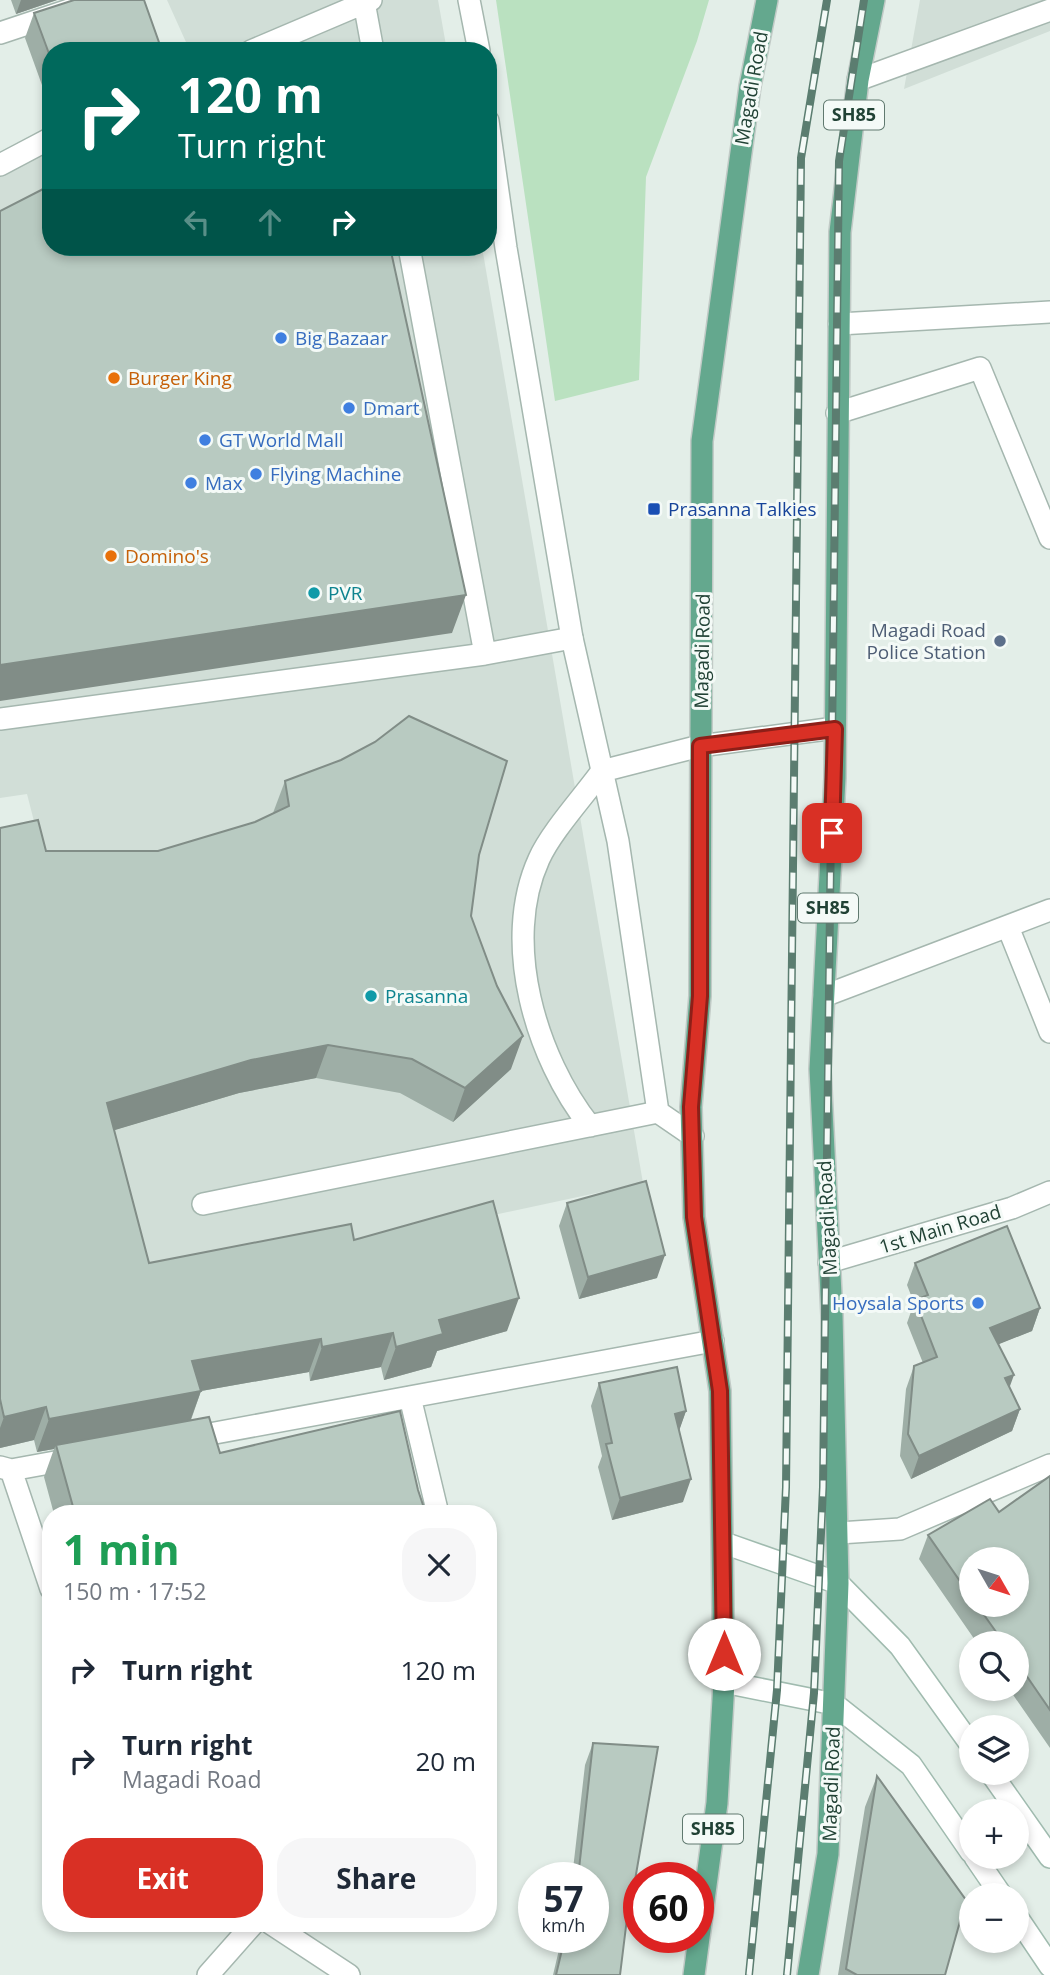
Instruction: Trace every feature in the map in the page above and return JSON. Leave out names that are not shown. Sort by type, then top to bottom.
[{"type":"main road","name":"Magadi Road","points":[[694,1975],[716,1803],[724,1682],[720,1391],[694,1217],[691,1107],[700,996],[702,441],[750,86],[767,0]]},
{"type":"main road","name":"Magadi Road","points":[[808,1975],[828,1854],[839,1534],[820,1069],[835,729],[840,232],[858,80],[874,0]]},
{"type":"street","points":[[0,33],[76,4],[99,0]]},
{"type":"street","points":[[470,0],[477,42]]},
{"type":"street","points":[[272,42],[368,1],[372,42]]},
{"type":"street","points":[[858,80],[1050,10]]},
{"type":"street","points":[[0,165],[42,143]]},
{"type":"street","points":[[497,184],[572,638],[618,841],[658,1112]]},
{"type":"street","points":[[411,256],[485,654]]},
{"type":"street","points":[[839,324],[1050,312]]},
{"type":"street","points":[[838,413],[979,368],[1050,538]]},
{"type":"street","points":[[0,719],[485,654],[572,638]]},
{"type":"street","points":[[590,1126],[567,1097],[542,1040],[527,986],[523,919],[539,858],[602,771],[700,746],[835,729]]},
{"type":"street","points":[[824,996],[1050,910]]},
{"type":"street","points":[[1008,927],[1050,1032]]},
{"type":"street","points":[[203,1204],[658,1112],[693,1136]]},
{"type":"street","name":"1st Main Road","points":[[829,1262],[1012,1208],[1050,1192]]},
{"type":"street","points":[[171,1441],[713,1341]]},
{"type":"street","points":[[410,1397],[436,1505]]},
{"type":"street","points":[[42,1565],[6,1469],[104,1453]]},
{"type":"street","points":[[839,1534],[900,1529],[1050,1465]]},
{"type":"street","points":[[724,1543],[838,1583],[900,1646],[959,1728]]},
{"type":"street","points":[[724,1682],[834,1704],[911,1765],[959,1835]]},
{"type":"street","points":[[999,1785],[1050,1857]]},
{"type":"street","points":[[208,1975],[246,1932]]},
{"type":"street","points":[[284,1932],[349,1975]]},
{"type":"street","points":[[1029,1934],[1050,1965]]},
{"type":"shaded area","points":[[167,0],[438,0],[445,42],[186,42]]},
{"type":"shaded area","points":[[920,0],[1050,0],[1050,31],[904,89]]},
{"type":"shaded area","points":[[42,150],[42,256],[484,256],[643,1183],[154,1288],[27,794],[0,798],[0,171]]},
{"type":"green space","points":[[496,0],[709,0],[697,41],[646,177],[639,380],[555,401]]},
{"type":"building","points":[[74,0],[144,0],[159,42],[45,42],[34,13]]},
{"type":"building","name":"GT World Mall","points":[[42,190],[42,256],[392,256],[466,595],[0,665],[0,211]]},
{"type":"building","points":[[409,716],[507,761],[479,855],[471,916],[497,986],[523,1036],[465,1088],[412,1059],[328,1045],[251,1060],[107,1103],[149,1263],[351,1224],[354,1240],[493,1201],[519,1298],[439,1320],[443,1334],[396,1347],[393,1333],[322,1347],[321,1339],[192,1361],[201,1391],[49,1419],[46,1407],[4,1417],[0,1399],[0,828],[38,820],[46,851],[158,851],[255,822],[289,806],[285,781],[341,760],[375,742]]},
{"type":"building","points":[[646,1181],[665,1255],[588,1277],[567,1203]]},
{"type":"building","points":[[1007,1226],[1040,1308],[990,1328],[1014,1375],[1005,1378],[1020,1409],[919,1456],[908,1434],[914,1366],[937,1357],[915,1300],[928,1295],[915,1263]]},
{"type":"building","points":[[677,1367],[686,1411],[675,1414],[691,1479],[620,1498],[606,1444],[612,1443],[599,1383]]},
{"type":"building","points":[[400,1411],[423,1505],[73,1505],[56,1445],[209,1417],[220,1453]]},
{"type":"building","points":[[1050,1476],[1050,1710],[1029,1679],[1029,1631],[995,1631],[986,1617],[1029,1617],[1029,1547],[959,1547],[959,1580],[928,1535],[990,1499],[999,1512]]},
{"type":"building","points":[[593,1743],[658,1747],[638,1862],[623,1862],[623,1951],[620,1975],[556,1975],[561,1953],[609,1953],[609,1862],[580,1862]]},
{"type":"building","points":[[877,1776],[959,1890],[959,1925],[945,1975],[857,1975],[846,1969]]},
{"type":"railway","points":[[749,1975],[777,1690],[786,1487],[801,158],[827,0]]},
{"type":"railway","points":[[787,1975],[814,1693],[823,1487],[839,161],[864,0]]},
{"type":"place","name":"Big Bazaar","points":[[281,338]]},
{"type":"place","name":"Burger King","points":[[114,378]]},
{"type":"place","name":"Dmart","points":[[349,408]]},
{"type":"place","name":"GT World Mall","points":[[205,440]]},
{"type":"place","name":"Flying Machine","points":[[256,474]]},
{"type":"place","name":"Max","points":[[191,483]]},
{"type":"place","name":"Prasanna Talkies","points":[[654,509]]},
{"type":"place","name":"Domino's","points":[[111,556]]},
{"type":"place","name":"PVR","points":[[314,593]]},
{"type":"place","name":"Magadi Road Police Station","points":[[1000,641]]},
{"type":"place","name":"Prasanna","points":[[371,996]]},
{"type":"place","name":"Hoysala Sports","points":[[978,1303]]},
{"type":"route","points":[[724,1654],[720,1391],[694,1217],[691,1107],[700,996],[700,746],[835,729],[832,833]]}]
